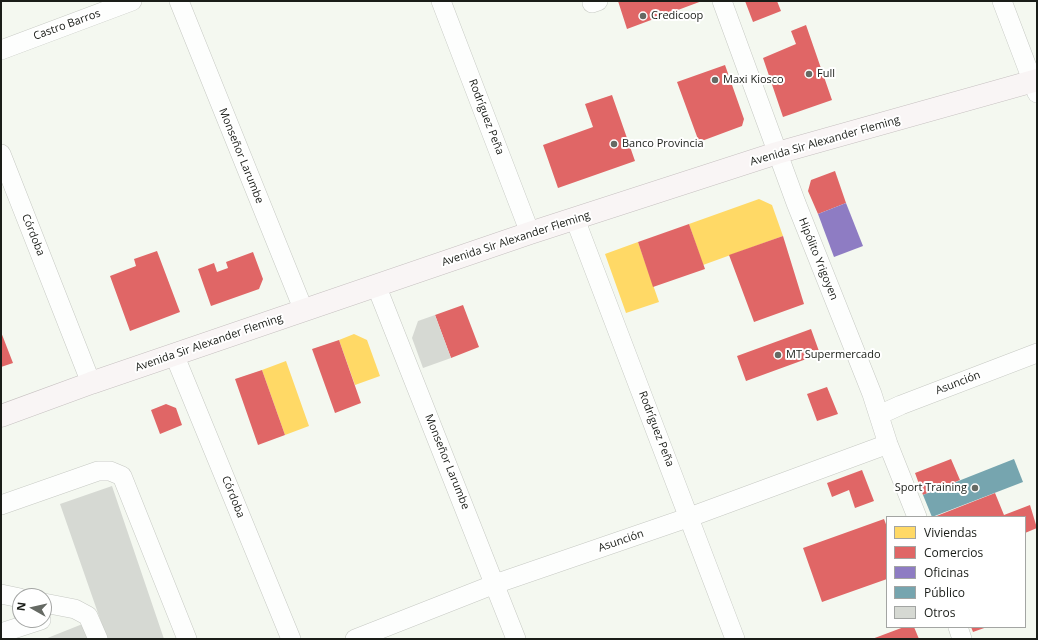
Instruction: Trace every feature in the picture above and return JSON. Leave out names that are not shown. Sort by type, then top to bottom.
[{"type":"main road","name":"Avenida Sir Alexander Fleming","points":[[1,416],[174,354],[304,311],[376,285],[530,233],[777,153],[1036,85]]},
{"type":"street","name":"Castro Barros","points":[[1,50],[132,1]]},
{"type":"street","name":"Monseñor Larumbe","points":[[179,1],[304,311]]},
{"type":"street","name":"Rodríguez Peña","points":[[441,1],[530,233]]},
{"type":"street","name":"Hipólito Yrigoyen","points":[[722,1],[777,153],[917,516]]},
{"type":"street","points":[[1002,1],[1036,85]]},
{"type":"street","name":"Córdoba","points":[[1,154],[91,383]]},
{"type":"street","name":"Rodríguez Peña","points":[[575,219],[690,517],[735,639]]},
{"type":"street","name":"Monseñor Larumbe","points":[[376,285],[516,639]]},
{"type":"street","name":"Asunción","points":[[879,415],[901,405],[1037,353]]},
{"type":"street","name":"Córdoba","points":[[174,354],[291,639]]},
{"type":"street","name":"Asunción","points":[[355,639],[495,584],[690,517],[888,444]]},
{"type":"street","points":[[1,505],[98,471],[110,471],[122,476],[187,639]]},
{"type":"street","points":[[1,594],[12,596]]},
{"type":"street","points":[[52,605],[75,609],[88,616],[98,639]]},
{"type":"street","points":[[52,617],[75,609]]},
{"type":"street","points":[[1,633],[17,628]]},
{"type":"street","points":[[958,628],[962,639]]},
{"type":"building: Viviendas","points":[[759,199],[772,205],[783,236],[703,265],[689,224]]},
{"type":"building: Viviendas","points":[[638,242],[659,302],[626,313],[605,254]]},
{"type":"building: Viviendas","points":[[354,334],[367,340],[380,376],[355,385],[339,340]]},
{"type":"building: Viviendas","points":[[286,361],[309,426],[285,435],[262,370]]},
{"type":"building: Comercios","name":"Credicoop","points":[[618,1],[702,1],[627,29]]},
{"type":"building: Comercios","points":[[745,1],[777,1],[781,11],[753,22]]},
{"type":"building: Comercios","points":[[806,25],[832,100],[783,117],[763,58],[796,44],[791,31]]},
{"type":"building: Comercios","points":[[725,65],[744,119],[742,126],[699,142],[677,82]]},
{"type":"building: Comercios","points":[[612,95],[635,161],[558,188],[543,145],[593,127],[585,104]]},
{"type":"building: Comercios","points":[[835,171],[846,203],[818,214],[808,191],[811,180]]},
{"type":"building: Comercios","points":[[689,224],[705,269],[653,287],[638,242]]},
{"type":"building: Comercios","points":[[783,236],[804,304],[754,322],[729,255]]},
{"type":"building: Comercios","points":[[157,251],[180,312],[130,331],[110,276],[136,266],[134,259]]},
{"type":"building: Comercios","points":[[253,252],[263,279],[259,289],[211,306],[198,269],[214,263],[217,272],[228,268],[226,262]]},
{"type":"building: Comercios","points":[[463,305],[479,347],[451,358],[435,315]]},
{"type":"building: Comercios","name":"MT Supermercado","points":[[811,329],[820,354],[746,381],[737,356]]},
{"type":"building: Comercios","points":[[1,332],[13,363],[1,367]]},
{"type":"building: Comercios","points":[[339,340],[361,403],[335,413],[312,349]]},
{"type":"building: Comercios","points":[[262,370],[285,435],[258,445],[235,379]]},
{"type":"building: Comercios","points":[[827,387],[838,414],[817,421],[807,394]]},
{"type":"building: Comercios","points":[[166,404],[176,408],[182,425],[160,434],[151,410]]},
{"type":"building: Comercios","points":[[951,459],[960,480],[923,495],[915,473]]},
{"type":"building: Comercios","points":[[862,470],[874,501],[855,508],[849,490],[832,497],[827,483]]},
{"type":"building: Comercios","points":[[995,493],[1004,515],[1030,505],[1037,528],[1026,533],[1026,516],[937,516]]},
{"type":"building: Comercios","points":[[884,519],[886,524],[886,579],[822,602],[803,548]]},
{"type":"building: Comercios","points":[[901,628],[914,628],[919,639],[872,639]]},
{"type":"building: Comercios","points":[[971,628],[984,628],[973,632]]},
{"type":"building: Oficinas","points":[[846,203],[863,246],[834,257],[818,214]]},
{"type":"building: Público","name":"Sport Training","points":[[1014,459],[1023,482],[935,516],[932,516],[923,495]]},
{"type":"building: Otros","points":[[435,315],[451,358],[423,368],[412,338],[418,321]]},
{"type":"building: Otros","points":[[112,486],[164,639],[107,639],[60,504]]},
{"type":"building: Otros","points":[[85,623],[91,639],[45,639]]},
{"type":"place","name":"Credicoop","points":[[643,16]]},
{"type":"place","name":"Full","points":[[809,74]]},
{"type":"place","name":"Maxi Kiosco","points":[[715,80]]},
{"type":"place","name":"Banco Provincia","points":[[614,144]]},
{"type":"place","name":"MT Supermercado","points":[[778,355]]},
{"type":"place","name":"Sport Training","points":[[975,488]]}]
